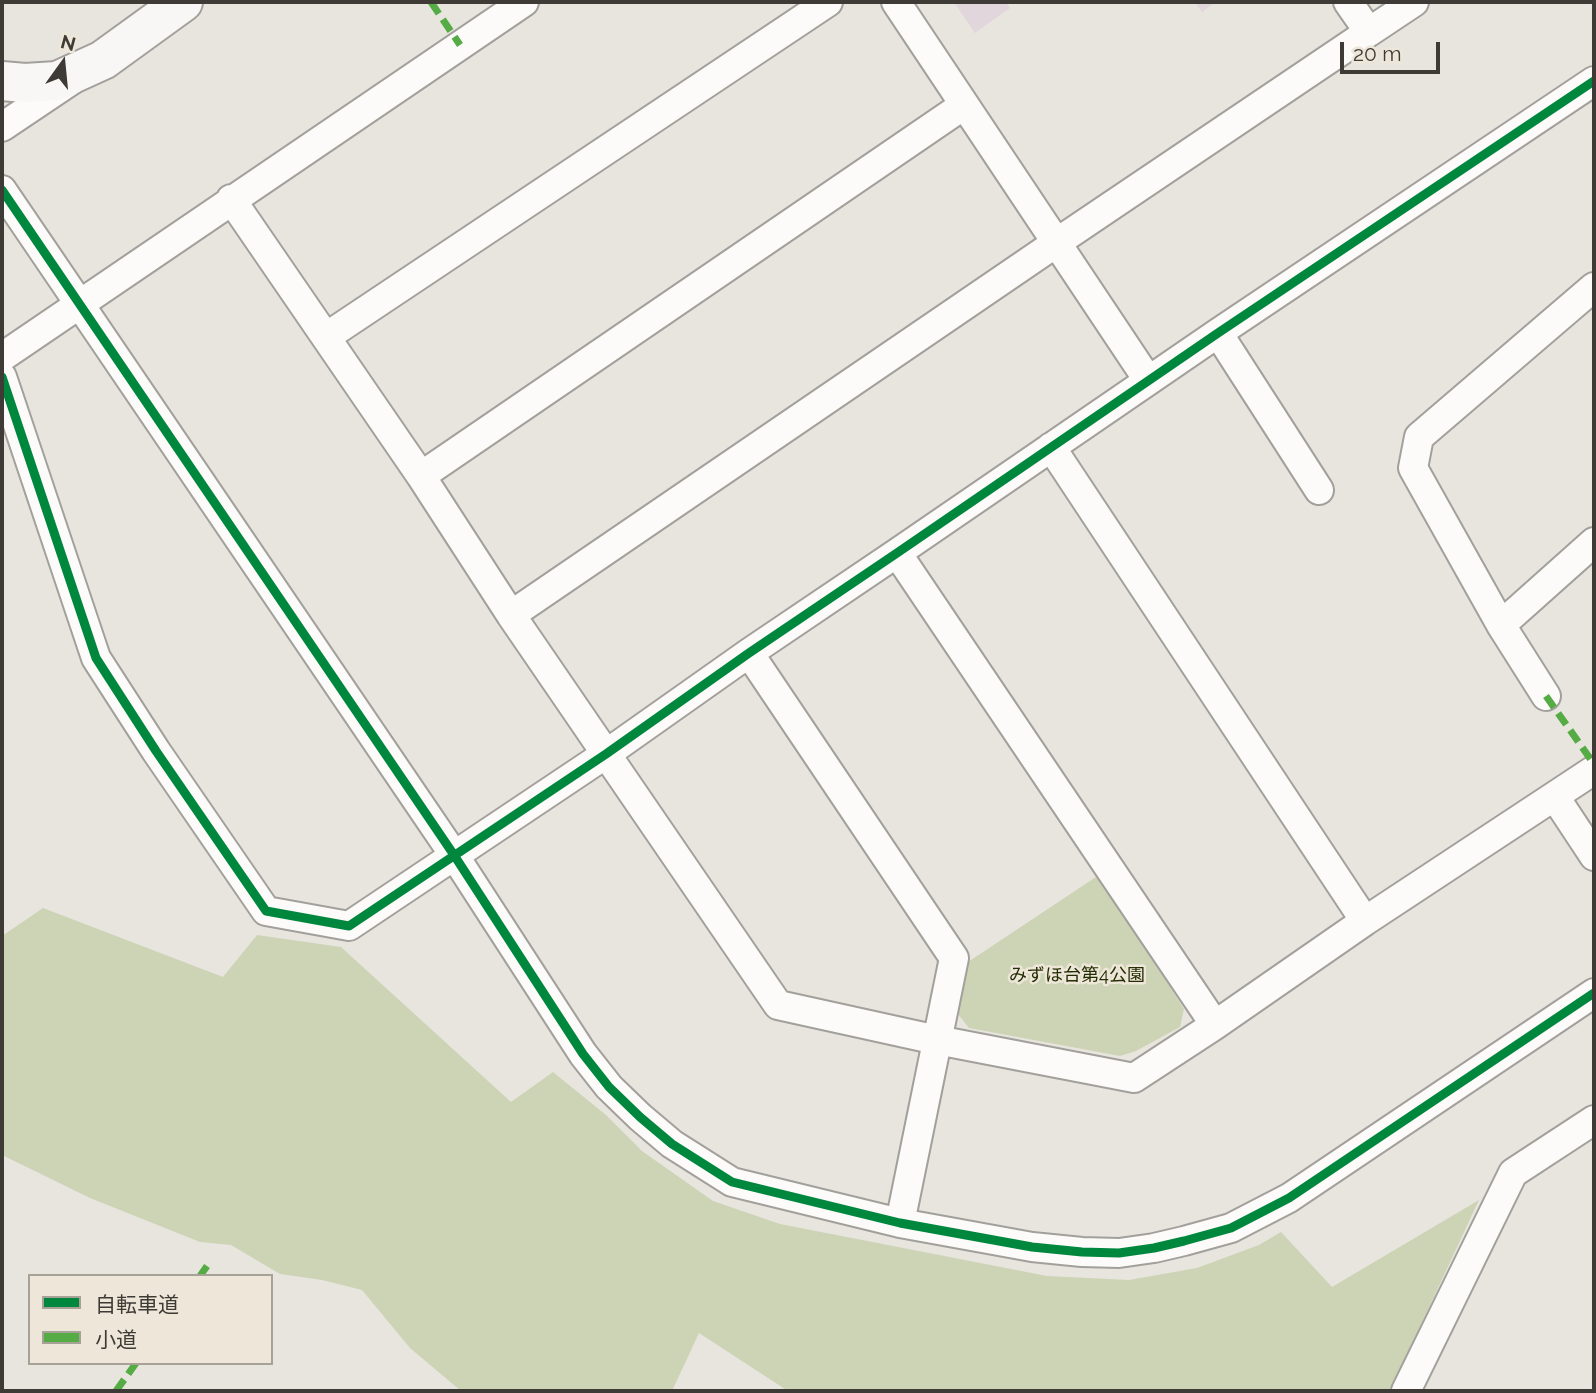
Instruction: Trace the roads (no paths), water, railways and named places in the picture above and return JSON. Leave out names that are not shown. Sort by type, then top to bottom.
[{"type":"street","points":[[2,127],[103,60],[183,2]]},
{"type":"street","points":[[2,357],[524,2]]},
{"type":"street","points":[[326,337],[828,2]]},
{"type":"street","points":[[896,2],[1149,380]]},
{"type":"street","points":[[1348,2],[1368,32]]},
{"type":"street","points":[[511,615],[1414,2]]},
{"type":"street","points":[[2,81],[57,81],[103,60]]},
{"type":"street","points":[[2,377],[96,658],[266,911],[349,926],[606,754],[749,653],[1218,333],[1594,81]]},
{"type":"street","points":[[421,477],[964,106]]},
{"type":"street","points":[[2,190],[454,855],[583,1054],[609,1087],[640,1117],[672,1144],[732,1182],[900,1223],[1032,1247],[1107,1253],[1154,1248],[1231,1228],[1289,1198],[1594,993]]},
{"type":"street","points":[[232,199],[421,477],[511,615],[778,1005],[937,1040],[1134,1078],[1594,770]]},
{"type":"street","points":[[1546,696],[1501,625],[1413,468],[1419,437],[1594,287]]},
{"type":"street","points":[[1218,333],[1319,490]]},
{"type":"street","points":[[1051,447],[1365,921]]},
{"type":"street","points":[[1501,625],[1594,542]]},
{"type":"street","points":[[897,553],[1216,1025]]},
{"type":"street","points":[[749,653],[954,958],[900,1223]]},
{"type":"street","points":[[1555,797],[1594,856]]},
{"type":"street","points":[[1406,1391],[1513,1173],[1594,1120]]},
{"type":"park label","name":"みずほ台第4公園","points":[[1077,976]]}]
